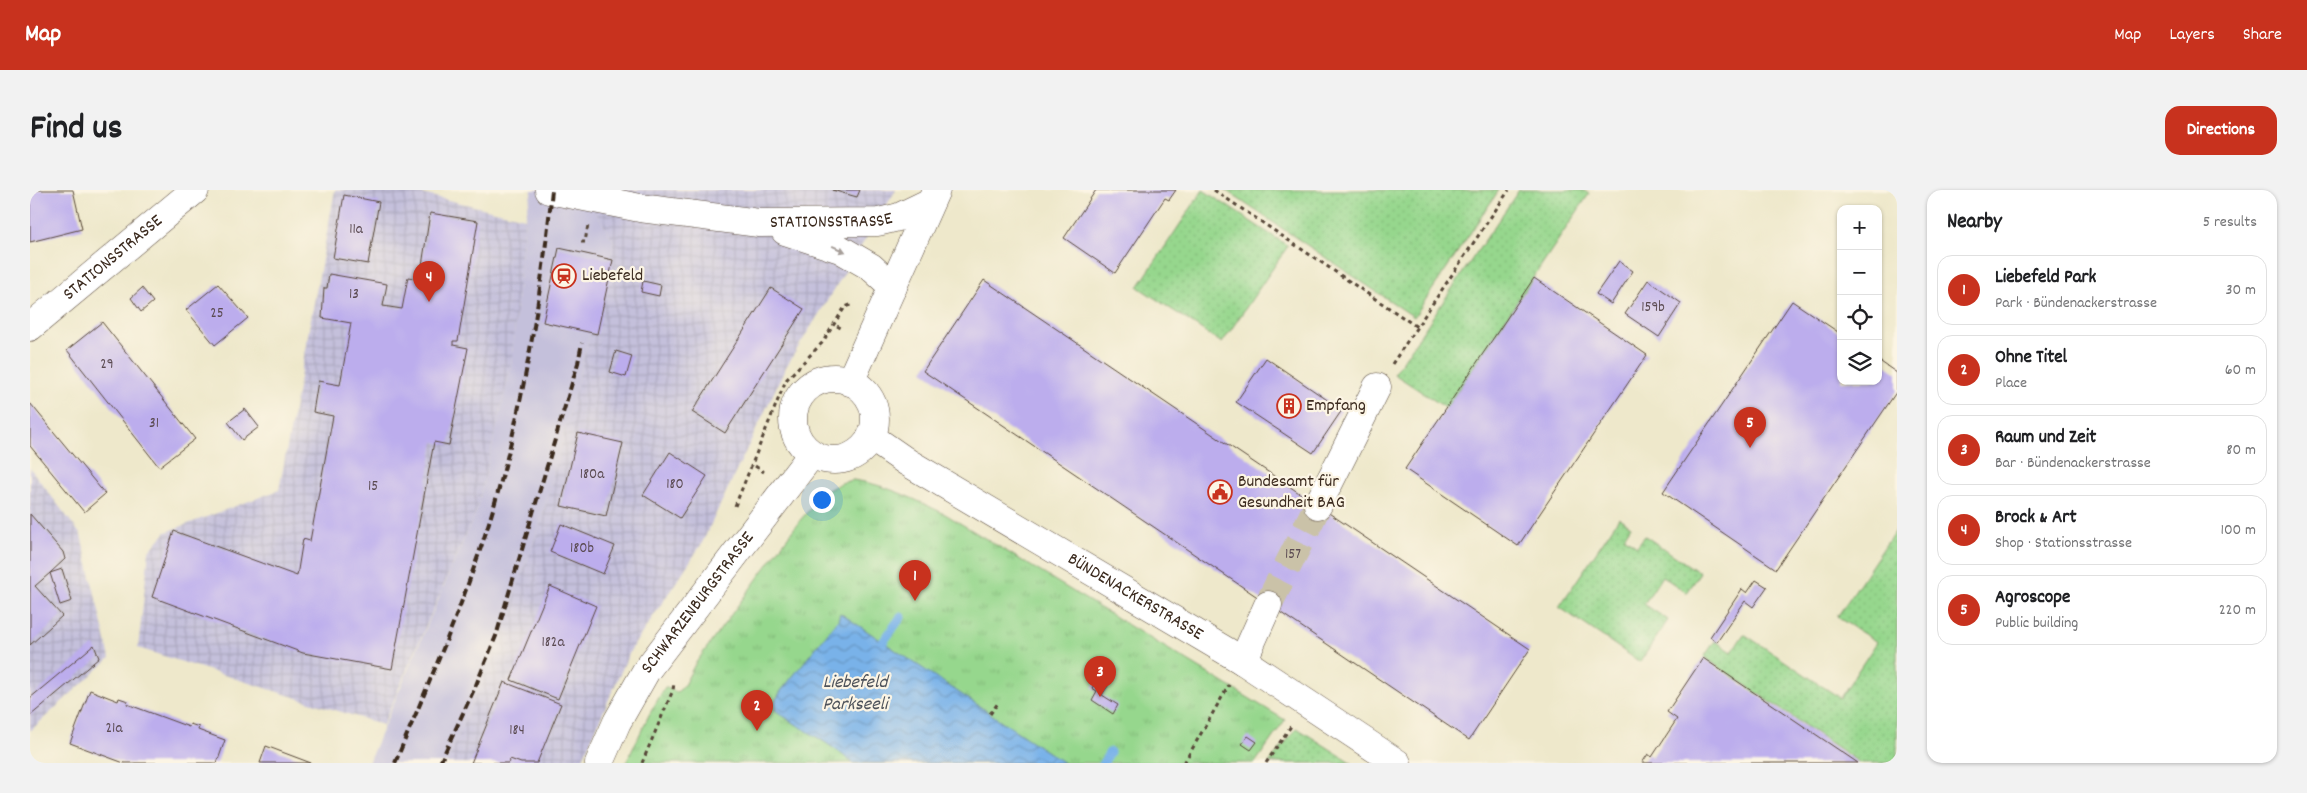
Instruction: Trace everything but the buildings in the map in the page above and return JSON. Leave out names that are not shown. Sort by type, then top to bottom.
[{"type":"street","name":"STATIONSSTRASSE","points":[[30,327],[195,190]]},
{"type":"street","name":"STATIONSSTRASSE","points":[[549,190],[640,208],[760,223],[878,222],[899,217],[933,196]]},
{"type":"street","points":[[850,382],[933,196]]},
{"type":"street","name":"STATIONSSTRASSE","points":[[760,223],[840,249],[871,267],[893,286]]},
{"type":"street","points":[[837,378],[850,382],[861,388],[869,399],[874,411],[874,424],[870,437],[862,448],[845,458],[825,459],[812,454],[802,445],[795,433],[793,420],[798,400],[811,385],[823,379],[837,378]]},
{"type":"street","points":[[1318,505],[1377,387]]},
{"type":"street","name":"BÜNDENACKERSTRASSE","points":[[870,437],[907,462],[1243,660],[1397,763]]},
{"type":"street","name":"SCHWARZENBURGSTRASSE","points":[[599,763],[616,722],[646,671],[812,454]]},
{"type":"street","points":[[1243,660],[1268,605]]},
{"type":"path","points":[[1214,190],[1417,327]]},
{"type":"path","points":[[1408,340],[1509,190]]},
{"type":"path","points":[[581,242],[585,242],[589,224]]},
{"type":"path","points":[[734,508],[786,380],[822,343],[845,308],[893,286]]},
{"type":"path","points":[[755,466],[764,472]]},
{"type":"path","points":[[1184,763],[1243,660]]},
{"type":"path","points":[[1266,763],[1307,702]]},
{"type":"path","points":[[990,714],[998,703]]},
{"type":"shaded area","points":[[335,190],[405,190],[525,218],[511,366],[478,507],[383,725],[138,648],[149,551],[166,532],[279,490]]},
{"type":"shaded area","points":[[532,190],[581,190],[614,241],[541,522],[491,659],[446,763],[368,763],[478,507],[511,366],[525,218]]},
{"type":"shaded area","points":[[581,190],[896,190],[786,367],[701,545],[630,651],[581,763],[446,763],[491,659],[541,522],[614,241]]},
{"type":"shaded area","points":[[30,468],[81,535],[110,658],[30,731]]},
{"type":"green space","points":[[1203,190],[1288,246],[1222,343],[1138,287]]},
{"type":"green space","points":[[1225,190],[1499,190],[1414,317]]},
{"type":"green space","points":[[1519,190],[1583,190],[1589,194],[1446,408],[1394,374]]},
{"type":"green space","points":[[853,480],[889,489],[945,514],[1285,720],[1255,763],[626,763],[665,687],[677,692],[683,687],[695,664],[801,519],[828,490],[841,483]]},
{"type":"green space","points":[[1619,518],[1631,526],[1624,537],[1637,546],[1645,536],[1700,573],[1687,593],[1662,576],[1644,604],[1668,620],[1640,662],[1559,607]]},
{"type":"green space","points":[[1897,528],[1897,763],[1860,763],[1704,657],[1715,641],[1732,652],[1744,634],[1840,698],[1877,642],[1837,617]]},
{"type":"green space","points":[[1297,728],[1352,763],[1269,763]]},
{"type":"water","name":"Liebefeld Parkseeli","points":[[840,613],[1064,763],[852,763],[775,710],[775,701],[781,691],[838,620]]},
{"type":"waterway","points":[[883,642],[901,617]]},
{"type":"waterway","points":[[1103,763],[1110,752]]},
{"type":"tunnel","points":[[1268,605],[1318,505]]},
{"type":"railway","points":[[395,763],[461,604],[484,539],[505,467],[523,389],[537,309],[552,190]]},
{"type":"railway","points":[[440,763],[496,636],[578,363],[582,343]]},
{"type":"place","name":"Liebefeld","points":[[564,276]]},
{"type":"place","name":"Brock & Art","points":[[429,302]]},
{"type":"place","name":"Empfang","points":[[1289,406]]},
{"type":"place","name":"Agroscope","points":[[1750,448]]},
{"type":"place","name":"Bundesamt für Gesundheit BAG","points":[[1220,492]]},
{"type":"place","name":"Liebefeld Park","points":[[915,601]]},
{"type":"place","name":"Raum und Zeit","points":[[1100,697]]},
{"type":"place","name":"Ohne Titel","points":[[757,731]]}]
